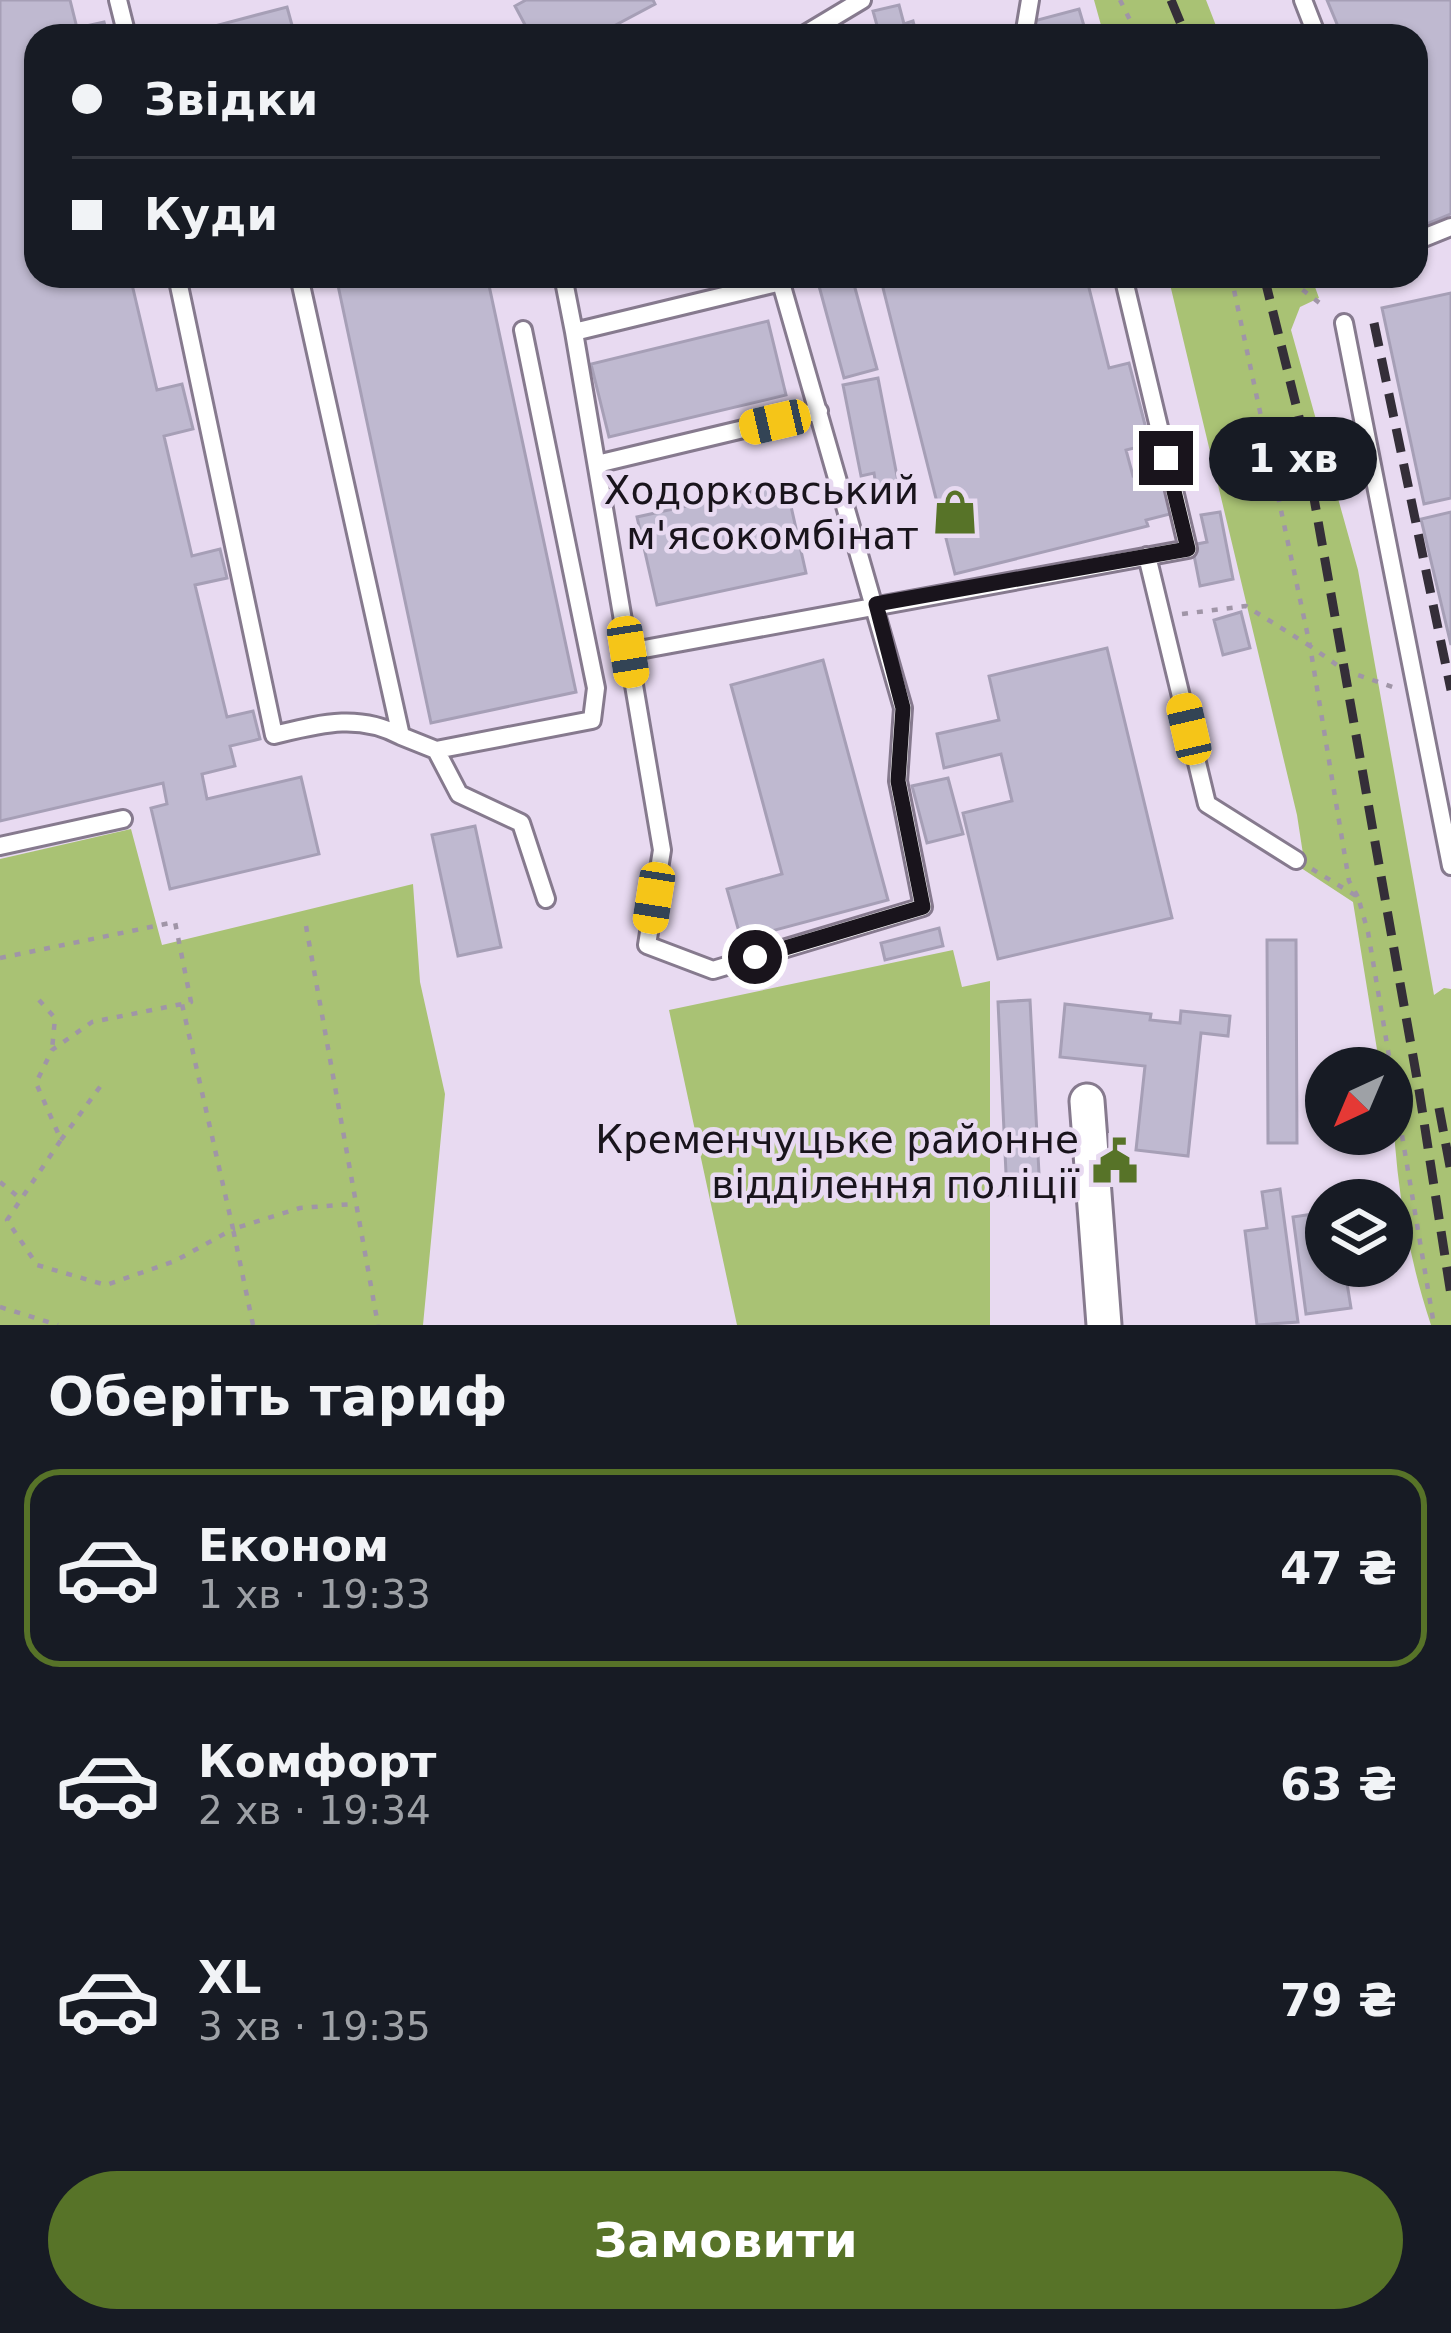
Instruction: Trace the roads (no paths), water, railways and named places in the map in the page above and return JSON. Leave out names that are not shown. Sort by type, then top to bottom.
[{"type":"street","points":[[1087,1101],[1104,1325]]},
{"type":"lane","points":[[822,24],[862,0]]},
{"type":"lane","points":[[180,288],[274,735],[335,720],[377,723],[436,750],[592,720],[596,688],[523,330]]},
{"type":"lane","points":[[301,288],[401,736]]},
{"type":"lane","points":[[565,288],[662,850],[647,945],[713,970],[923,907],[898,781],[903,708],[783,288]]},
{"type":"lane","points":[[574,332],[745,288]]},
{"type":"lane","points":[[628,652],[1188,549],[1126,288]]},
{"type":"lane","points":[[1344,323],[1451,866]]},
{"type":"lane","points":[[597,464],[819,411]]},
{"type":"lane","points":[[1147,556],[1208,803],[1296,860]]},
{"type":"lane","points":[[436,750],[459,794],[521,823],[546,899]]},
{"type":"lane","points":[[0,846],[123,819]]},
{"type":"railway","points":[[1171,0],[1181,24]]},
{"type":"railway","points":[[1267,288],[1301,425],[1451,1295]]},
{"type":"railway","points":[[1374,323],[1451,690]]},
{"type":"railway","points":[[1439,1108],[1451,1172]]},
{"type":"place","name":"Ходорковський м'ясокомбінат","points":[[955,512]]},
{"type":"place","name":"Кременчуцьке районне відділення поліції","points":[[1115,1161]]}]
